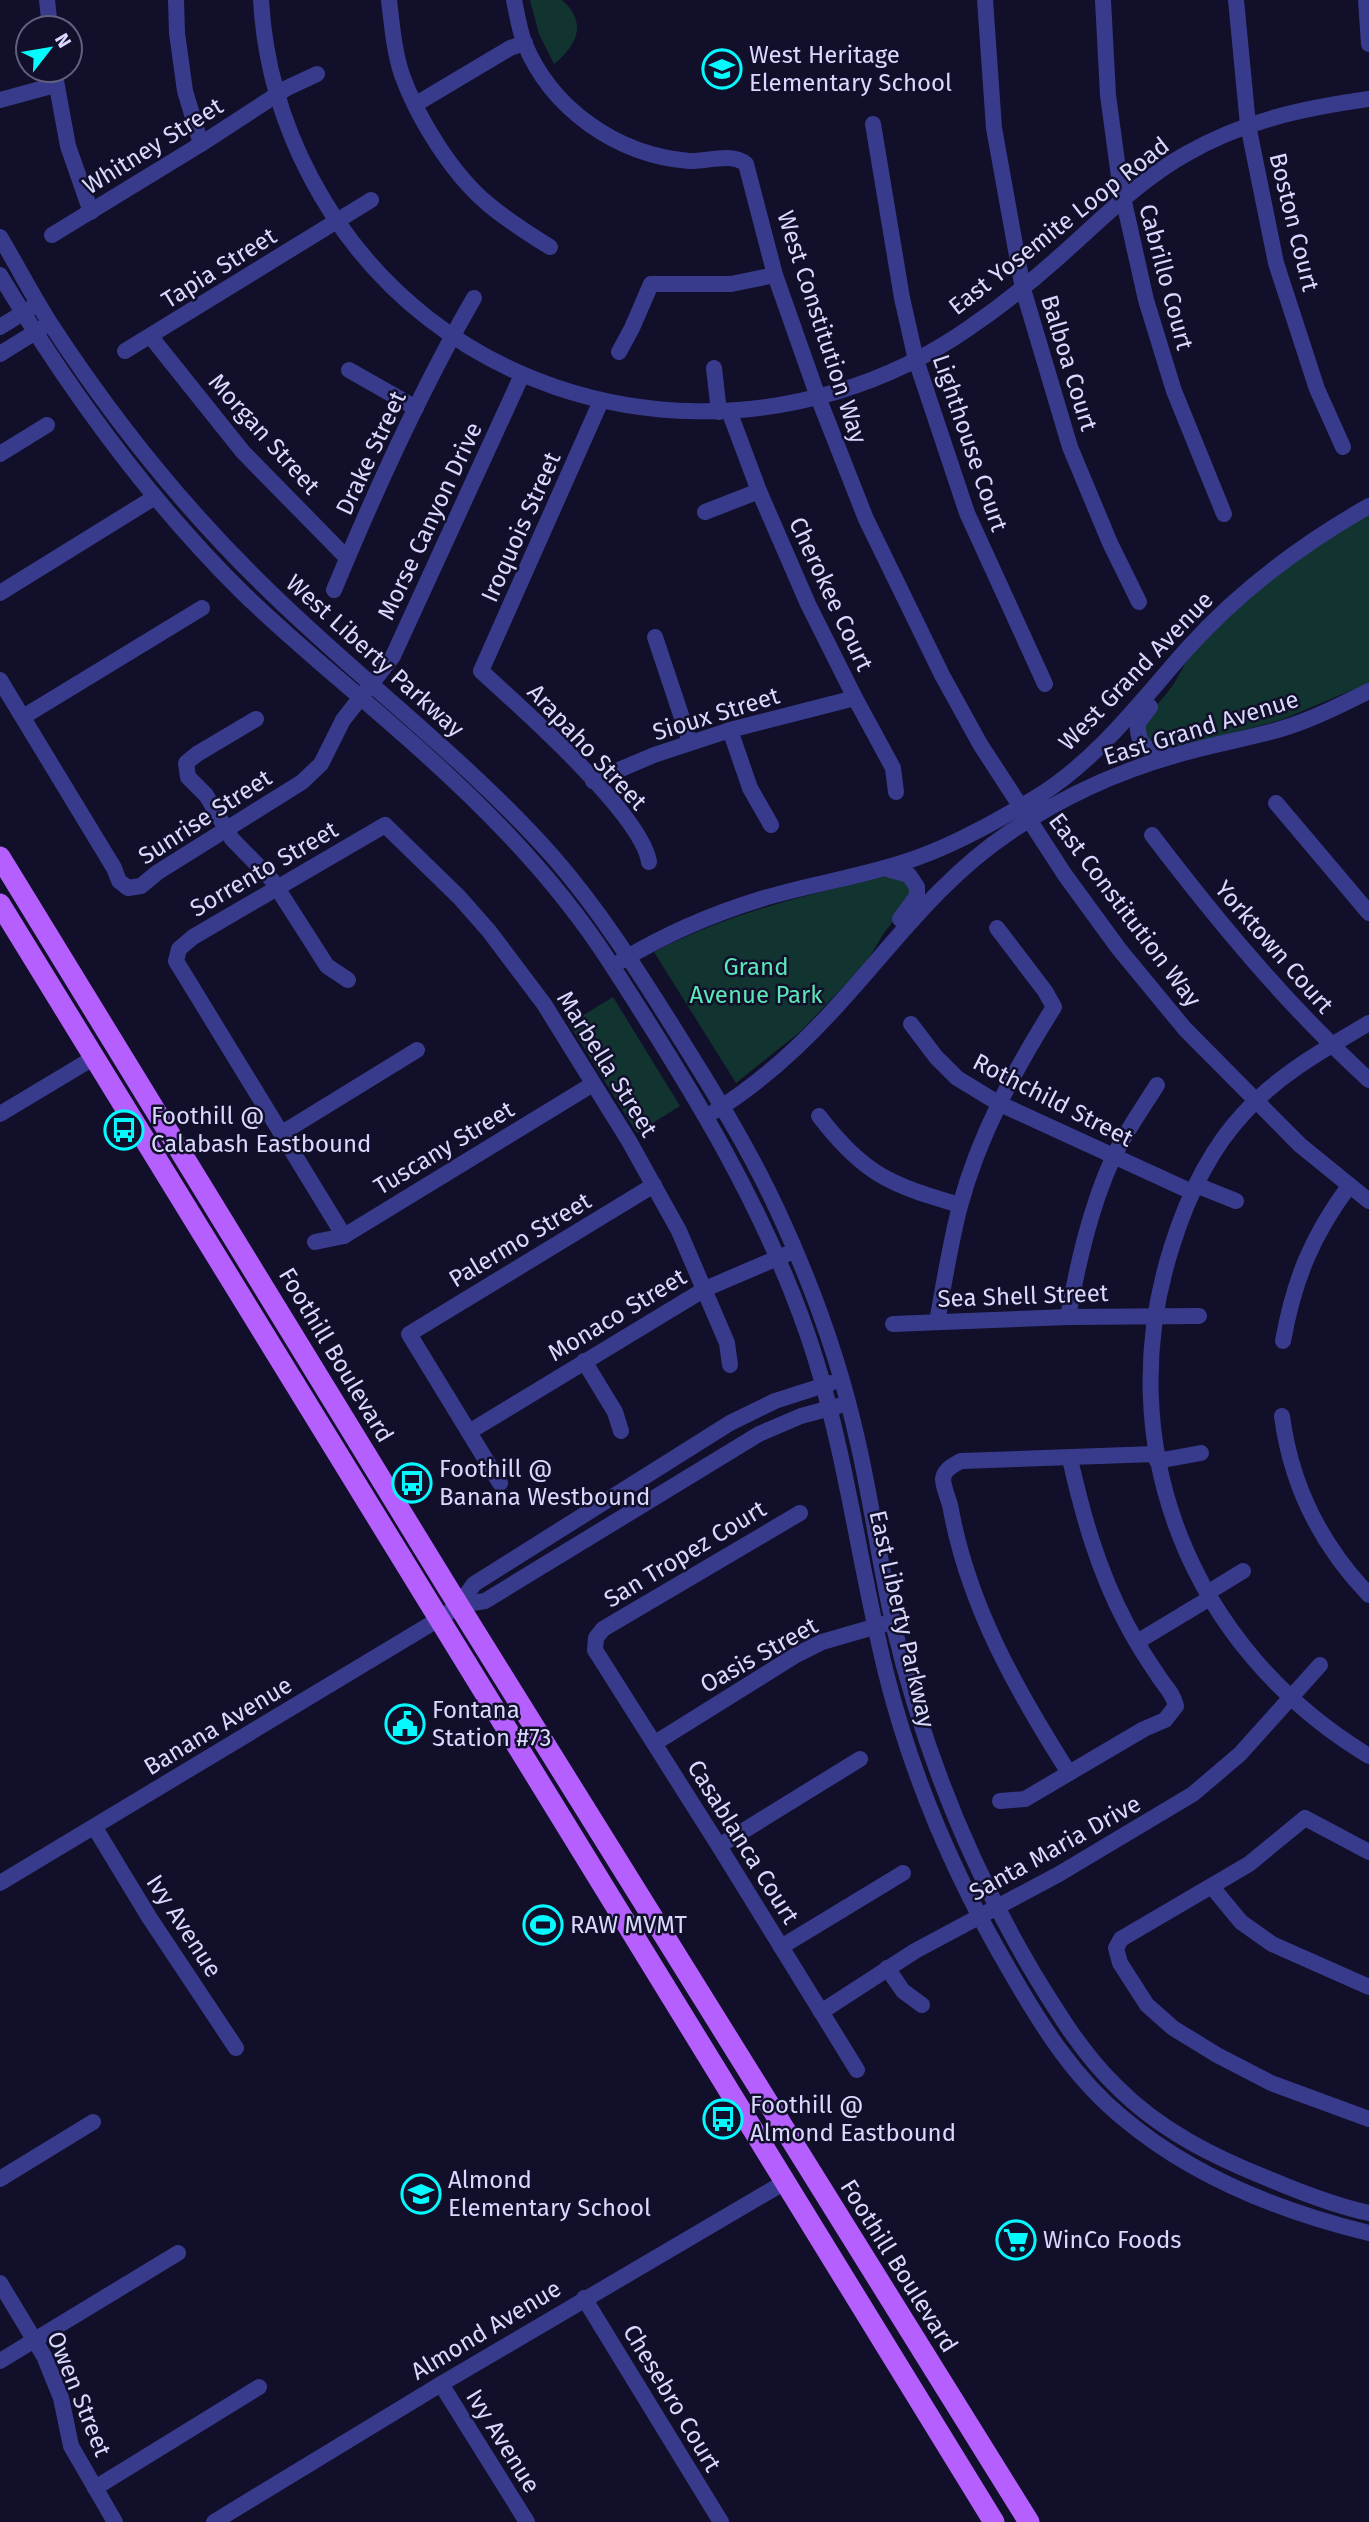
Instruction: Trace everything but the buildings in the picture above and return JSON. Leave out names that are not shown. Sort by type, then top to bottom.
[{"type":"main road","name":"Foothill Boulevard","points":[[0,857],[459,1605],[1029,2522]]},
{"type":"main road","name":"Foothill Boulevard","points":[[0,904],[994,2522]]},
{"type":"main road","points":[[857,2298],[881,2317],[923,2384],[932,2390],[942,2385]]},
{"type":"street","points":[[176,0],[177,33],[185,91],[201,144]]},
{"type":"street","name":"East Yosemite Loop Road","points":[[261,0],[267,46],[278,95],[299,154],[316,190],[337,222],[380,275],[452,337],[522,374],[561,390],[601,401],[660,410],[724,412],[818,397],[859,384],[916,360],[966,330],[1023,289],[1122,199],[1182,155],[1248,125],[1309,107],[1369,99]]},
{"type":"street","points":[[389,0],[394,41],[402,74],[433,138],[466,182],[486,203],[551,247]]},
{"type":"street","name":"West Constitution Way","points":[[514,0],[524,43],[550,86],[577,116],[608,137],[655,155],[700,161],[731,158],[743,161],[748,169],[775,275],[818,397],[872,531],[942,675]]},
{"type":"street","name":"Balboa Court","points":[[985,0],[995,128],[1023,289],[1070,447],[1110,543],[1139,602]]},
{"type":"street","name":"Cabrillo Court","points":[[1103,0],[1108,95],[1122,199],[1146,300],[1174,391],[1224,514]]},
{"type":"street","name":"Boston Court","points":[[1236,0],[1248,125],[1276,263],[1317,389],[1343,447]]},
{"type":"street","points":[[1366,0],[1369,44]]},
{"type":"street","points":[[416,104],[510,48],[524,43]]},
{"type":"street","name":"Whitney Street","points":[[52,235],[287,88],[317,74]]},
{"type":"street","points":[[0,100],[38,84]]},
{"type":"street","points":[[55,84],[68,146],[91,212]]},
{"type":"street","name":"Lighthouse Court","points":[[873,124],[902,298],[916,360],[967,513],[1045,684]]},
{"type":"street","name":"Tapia Street","points":[[125,351],[372,200]]},
{"type":"street","name":"West Liberty Parkway","points":[[0,237],[50,323],[137,446],[203,524],[289,610],[446,749],[522,823],[582,890],[629,956],[723,1107]]},
{"type":"street","name":"West Liberty Parkway","points":[[0,275],[34,332],[90,414],[155,497],[243,593],[439,767],[526,854],[569,905],[612,966],[706,1117]]},
{"type":"street","points":[[619,352],[651,284],[731,284],[775,275]]},
{"type":"street","name":"Drake Street","points":[[334,590],[416,408],[474,298]]},
{"type":"street","points":[[0,327],[38,303]]},
{"type":"street","points":[[0,354],[50,323]]},
{"type":"street","name":"Morgan Street","points":[[151,337],[243,452],[347,558]]},
{"type":"street","name":"Cherokee Court","points":[[714,368],[724,412],[808,604],[893,768],[896,792]]},
{"type":"street","points":[[349,370],[416,408]]},
{"type":"street","name":"Morse Canyon Drive","points":[[373,684],[393,656],[522,374]]},
{"type":"street","name":"Iroquois Street","points":[[481,671],[601,401]]},
{"type":"street","points":[[0,454],[47,425]]},
{"type":"street","points":[[705,512],[759,491]]},
{"type":"street","points":[[0,593],[155,497]]},
{"type":"street","name":"West Grand Avenue","points":[[612,966],[683,929],[737,907],[883,869],[954,842],[1040,795],[1089,758],[1135,711],[1214,621],[1262,578],[1325,532],[1369,506]]},
{"type":"street","points":[[23,717],[202,608]]},
{"type":"street","points":[[655,637],[690,742]]},
{"type":"street","name":"Arapaho Street","points":[[481,671],[593,781],[641,840],[649,862]]},
{"type":"street","name":"East Constitution Way","points":[[942,675],[980,744],[1020,806],[1065,875],[1119,949],[1185,1029],[1255,1101],[1300,1145],[1369,1201]]},
{"type":"street","name":"Sunrise Street","points":[[0,680],[114,868],[119,881],[128,888],[141,886],[158,872],[303,782],[321,764],[343,720],[373,684]]},
{"type":"street","points":[[1161,680],[1156,700],[1138,723],[1138,732],[1141,741],[1149,750],[1173,756]]},
{"type":"street","name":"East Grand Avenue","points":[[706,1117],[778,1064],[825,1019],[947,883],[1009,832],[1113,777],[1173,756],[1284,728],[1369,691]]},
{"type":"street","name":"Sioux Street","points":[[593,781],[690,742],[855,698]]},
{"type":"street","points":[[256,719],[197,754],[186,764],[188,777],[206,795],[232,839],[262,867],[327,966],[348,980]]},
{"type":"street","points":[[730,730],[750,788],[771,824]]},
{"type":"street","points":[[1276,803],[1369,913]]},
{"type":"street","name":"Sorrento Street","points":[[282,1133],[176,961],[180,949],[193,937],[384,825]]},
{"type":"street","name":"Marbella Street","points":[[384,825],[459,897],[489,931],[544,1004],[679,1231],[727,1343],[730,1365]]},
{"type":"street","name":"Yorktown Court","points":[[1152,835],[1197,895],[1266,977],[1331,1045],[1369,1080]]},
{"type":"street","points":[[883,869],[909,875],[918,887],[917,896],[897,923],[895,938]]},
{"type":"street","points":[[937,1322],[960,1205],[999,1103],[1054,1007],[998,928]]},
{"type":"street","points":[[1369,1023],[1281,1079],[1255,1101],[1233,1125],[1194,1189],[1163,1274],[1155,1316],[1150,1385],[1156,1458],[1179,1534],[1209,1595],[1255,1661],[1290,1699],[1369,1756]]},
{"type":"street","name":"Rothchild Street","points":[[911,1024],[936,1057],[957,1078],[999,1103],[1113,1157],[1194,1189],[1237,1201]]},
{"type":"street","points":[[344,1236],[282,1133],[417,1050]]},
{"type":"street","points":[[0,1114],[95,1057]]},
{"type":"street","name":"Tuscany Street","points":[[316,1242],[344,1236],[593,1084]]},
{"type":"street","points":[[1068,1317],[1079,1260],[1113,1157],[1157,1085]]},
{"type":"street","name":"East Liberty Parkway","points":[[723,1107],[765,1183],[796,1251],[842,1380],[862,1462],[893,1621],[918,1716],[936,1769],[969,1850],[1038,1981],[1076,2040],[1113,2084],[1150,2116],[1223,2160],[1329,2202],[1369,2213]]},
{"type":"street","points":[[819,1116],[857,1160],[882,1177],[907,1190],[960,1205]]},
{"type":"street","name":"East Liberty Parkway","points":[[706,1117],[754,1206],[778,1258],[823,1385],[888,1681],[918,1774],[979,1917],[1021,1991],[1058,2048],[1092,2090],[1124,2120],[1156,2144],[1207,2173],[1289,2209],[1369,2233]]},
{"type":"street","name":"Palermo Street","points":[[469,1432],[409,1334],[654,1185]]},
{"type":"street","points":[[1283,1341],[1289,1308],[1303,1265],[1324,1220],[1349,1186]]},
{"type":"street","name":"Monaco Street","points":[[469,1432],[705,1289],[796,1251]]},
{"type":"street","name":"Sea Shell Street","points":[[893,1324],[1068,1317],[1199,1316]]},
{"type":"street","points":[[584,1361],[615,1412],[621,1431]]},
{"type":"street","name":"Banana Avenue","points":[[0,1883],[439,1619],[459,1605],[474,1584],[730,1423],[775,1401],[842,1380]]},
{"type":"street","name":"Banana Avenue","points":[[459,1605],[485,1601],[759,1434],[801,1416],[848,1403]]},
{"type":"street","points":[[1282,1416],[1285,1443],[1293,1472],[1311,1515],[1336,1556],[1369,1595]]},
{"type":"street","points":[[469,1432],[500,1483]]},
{"type":"street","points":[[1069,1773],[1014,1683],[972,1589],[958,1546],[943,1479],[948,1468],[961,1461],[1156,1458],[1201,1454]]},
{"type":"street","points":[[1000,1801],[1025,1799],[1144,1729],[1165,1720],[1176,1706],[1173,1694],[1137,1642],[1103,1576],[1087,1530],[1070,1458]]},
{"type":"street","name":"San Tropez Court","points":[[596,1638],[603,1629],[800,1513]]},
{"type":"street","points":[[1137,1642],[1243,1571]]},
{"type":"street","name":"Oasis Street","points":[[654,1743],[796,1654],[822,1642],[893,1621]]},
{"type":"street","name":"Casablanca Court","points":[[596,1638],[595,1650],[857,2070]]},
{"type":"street","name":"Santa Maria Drive","points":[[821,2012],[887,1968],[1059,1874],[1194,1794],[1225,1769],[1321,1665]]},
{"type":"street","points":[[719,1846],[860,1759]]},
{"type":"street","points":[[1369,1852],[1305,1818],[1264,1854],[1121,1939],[1116,1948],[1120,1963],[1147,2005],[1173,2028],[1271,2083],[1369,2119]]},
{"type":"street","name":"Ivy Avenue","points":[[95,1828],[149,1917],[236,2048]]},
{"type":"street","points":[[781,1947],[903,1873]]},
{"type":"street","points":[[1212,1887],[1232,1913],[1272,1944],[1369,1987]]},
{"type":"street","points":[[887,1968],[903,1992],[922,2005]]},
{"type":"street","points":[[0,2179],[93,2122]]},
{"type":"street","name":"Almond Avenue","points":[[214,2522],[584,2298],[785,2182]]},
{"type":"street","points":[[0,2361],[178,2253]]},
{"type":"street","name":"Owen Street","points":[[0,2284],[35,2340],[61,2398],[71,2446],[115,2522]]},
{"type":"street","name":"Chesebro Court","points":[[584,2298],[721,2522]]},
{"type":"street","name":"Ivy Avenue","points":[[441,2384],[527,2522]]},
{"type":"street","points":[[95,2488],[259,2387]]},
{"type":"green space","points":[[530,0],[562,0],[575,17],[577,25],[573,41],[554,64],[539,34]]},
{"type":"green space","points":[[1369,514],[1369,683],[1281,720],[1217,737],[1171,748],[1158,747],[1147,739],[1144,724],[1146,718],[1173,685],[1190,657],[1211,633],[1275,577]]},
{"type":"green space","name":"Grand Avenue Park","points":[[891,875],[908,883],[911,896],[866,963],[801,1031],[736,1083],[654,952],[741,915]]},
{"type":"green space","name":"Grand Avenue Park","points":[[613,997],[680,1106],[637,1133],[569,1024]]},
{"type":"place","name":"West Heritage Elementary School","points":[[722,69]]},
{"type":"place","name":"Foothill @ Calabash Eastbound","points":[[124,1130]]},
{"type":"place","name":"Foothill @ Banana Westbound","points":[[412,1483]]},
{"type":"place","name":"Fontana Station #73","points":[[405,1724]]},
{"type":"place","name":"RAW MVMT","points":[[543,1925]]},
{"type":"place","name":"Foothill @ Almond Eastbound","points":[[723,2119]]},
{"type":"place","name":"Almond Elementary School","points":[[421,2194]]},
{"type":"place","name":"WinCo Foods","points":[[1016,2240]]}]
